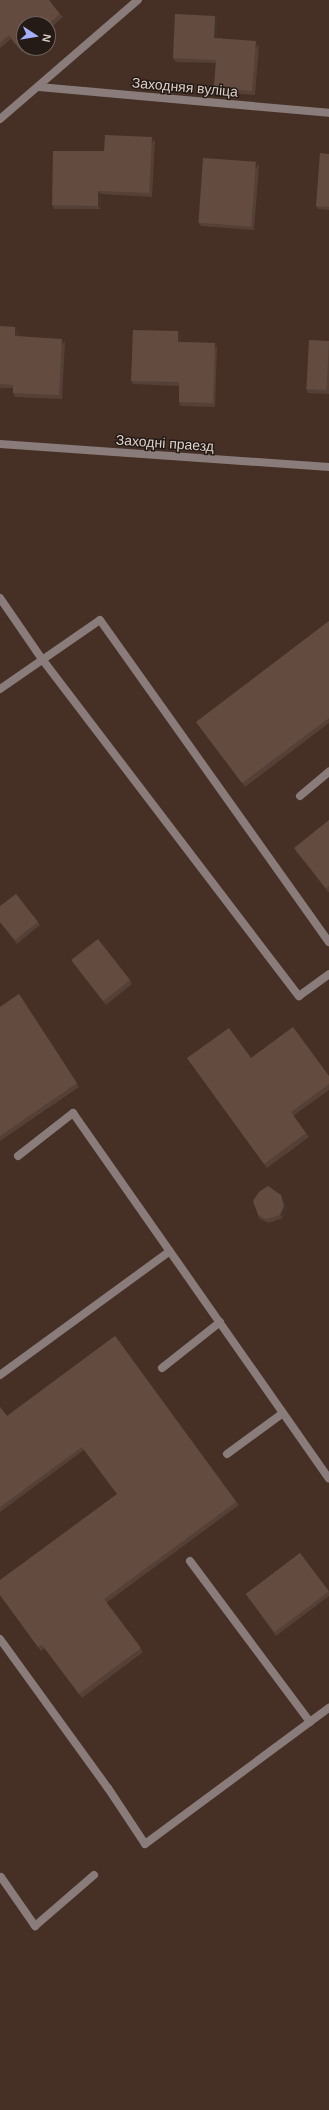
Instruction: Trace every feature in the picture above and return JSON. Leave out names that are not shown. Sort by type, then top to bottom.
[{"type":"street","points":[[0,119],[39,88],[138,0]]},
{"type":"street","name":"Заходняя вуліца","points":[[39,88],[329,113]]},
{"type":"street","name":"Заходні праезд","points":[[0,444],[329,467]]},
{"type":"street","points":[[0,598],[42,660],[299,996],[329,974]]},
{"type":"street","points":[[0,689],[100,620],[329,942]]},
{"type":"street","points":[[300,796],[329,772]]},
{"type":"street","points":[[18,1156],[72,1113],[329,1478]]},
{"type":"street","points":[[0,1375],[170,1251]]},
{"type":"street","points":[[162,1368],[220,1322]]},
{"type":"street","points":[[227,1454],[283,1413]]},
{"type":"street","points":[[190,1561],[310,1722]]},
{"type":"street","points":[[0,1639],[108,1788],[145,1844],[329,1708]]},
{"type":"street","points":[[1,1877],[35,1926],[94,1875]]},
{"type":"building","points":[[0,0],[49,0],[60,14],[56,17],[56,16],[16,16],[16,44],[9,35],[0,43]]},
{"type":"building","points":[[175,14],[215,16],[214,38],[256,41],[252,91],[214,88],[216,60],[173,58]]},
{"type":"building","points":[[105,135],[152,137],[149,193],[98,191],[98,206],[52,205],[53,151],[104,151]]},
{"type":"building","points":[[320,153],[329,154],[329,207],[316,206]]},
{"type":"building","points":[[203,158],[256,162],[251,227],[198,223]]},
{"type":"building","points":[[0,326],[15,327],[15,336],[62,339],[59,395],[13,393],[13,385],[0,384]]},
{"type":"building","points":[[133,330],[178,331],[178,342],[215,343],[213,403],[179,402],[179,382],[131,381]]},
{"type":"building","points":[[309,340],[329,341],[326,390],[306,389]]},
{"type":"building","points":[[329,621],[329,718],[242,783],[196,722]]},
{"type":"building","points":[[329,820],[329,886],[326,888],[294,848]]},
{"type":"building","points":[[16,894],[38,922],[15,940],[0,922],[0,906]]},
{"type":"building","points":[[98,939],[130,980],[103,1001],[71,960]]},
{"type":"building","points":[[19,994],[77,1083],[0,1136],[0,1007]]},
{"type":"building","points":[[293,1027],[329,1076],[329,1084],[291,1112],[306,1133],[264,1164],[187,1058],[229,1028],[251,1058]]},
{"type":"building","points":[[268,1186],[281,1195],[284,1206],[280,1215],[266,1219],[258,1215],[253,1201],[259,1192]]},
{"type":"building","points":[[115,1336],[236,1502],[104,1599],[141,1648],[79,1694],[42,1645],[38,1647],[0,1595],[0,1580],[117,1494],[82,1447],[0,1507],[0,1407],[7,1416]]},
{"type":"building","points":[[300,1553],[329,1591],[275,1632],[246,1594]]}]
